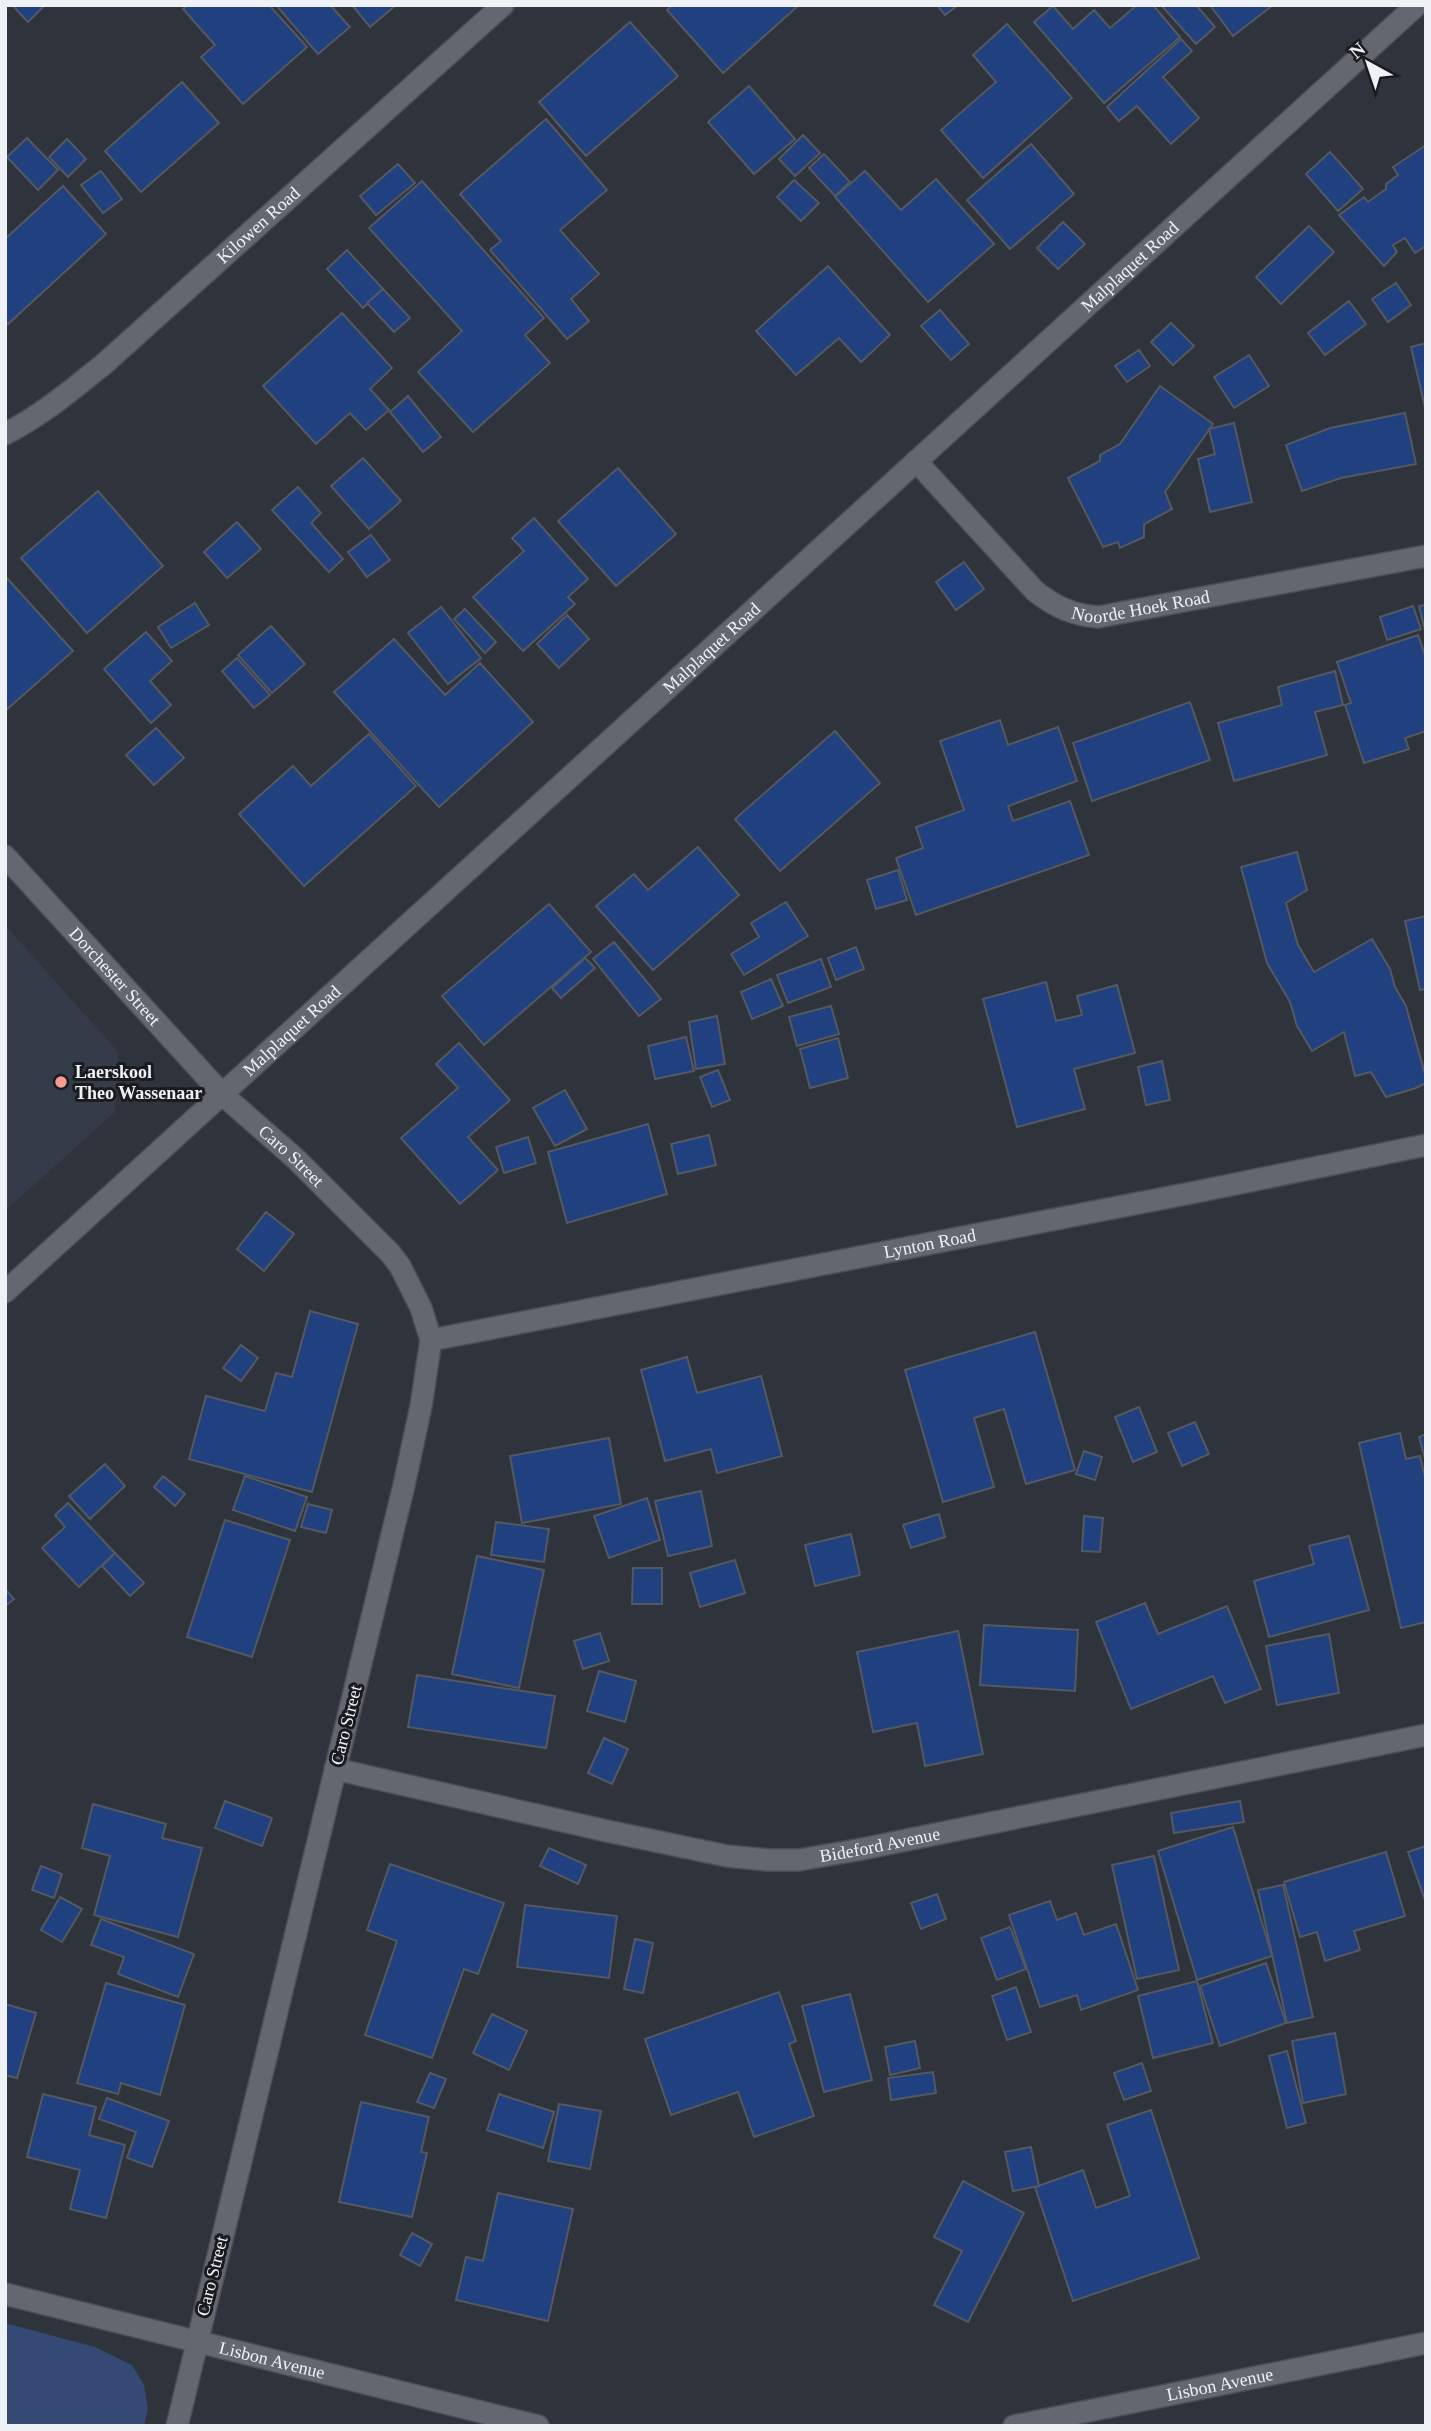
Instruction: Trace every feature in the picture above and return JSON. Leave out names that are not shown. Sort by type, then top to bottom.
[{"type":"street","name":"Kilowen Road","points":[[5,434],[67,394],[104,365],[503,5]]},
{"type":"street","name":"Malplaquet Road","points":[[5,1292],[1417,5]]},
{"type":"street","name":"Noorde Hoek Road","points":[[916,461],[1035,591],[1057,607],[1081,616],[1098,617],[1426,556]]},
{"type":"street","name":"Dorchester Street","points":[[5,856],[223,1095]]},
{"type":"street","name":"Caro Street","points":[[177,2426],[404,1485],[421,1406],[431,1340],[421,1308],[400,1266],[390,1253],[296,1159],[223,1095]]},
{"type":"street","name":"Lynton Road","points":[[431,1340],[1426,1145]]},
{"type":"street","name":"Bideford Avenue","points":[[335,1769],[694,1850],[768,1860],[799,1860],[1426,1735]]},
{"type":"street","name":"Lisbon Avenue","points":[[5,2294],[538,2426]]},
{"type":"street","name":"Lisbon Avenue","points":[[1014,2426],[1426,2343]]},
{"type":"shaded area","name":"Laerskool Theo Wassenaar","points":[[5,925],[119,1053],[115,1112],[5,1211]]},
{"type":"shaded area","points":[[5,2323],[95,2347],[132,2365],[144,2385],[148,2408],[144,2426],[5,2426]]},
{"type":"building","points":[[12,5],[45,5],[28,22]]},
{"type":"building","points":[[188,5],[269,5],[307,47],[243,104],[201,57],[215,45],[183,9]]},
{"type":"building","points":[[276,5],[330,5],[350,27],[318,54]]},
{"type":"building","points":[[352,5],[396,5],[370,27]]},
{"type":"building","points":[[672,5],[799,5],[723,73],[667,10]]},
{"type":"building","points":[[937,5],[958,5],[945,15]]},
{"type":"building","points":[[1137,5],[1153,5],[1180,37],[1104,103],[1034,22],[1053,6],[1073,29],[1094,10],[1110,28]]},
{"type":"building","points":[[1161,5],[1196,5],[1215,27],[1196,44]]},
{"type":"building","points":[[1210,5],[1273,5],[1233,36]]},
{"type":"building","points":[[630,22],[678,76],[586,156],[539,102]]},
{"type":"building","points":[[1007,24],[1072,98],[983,178],[941,130],[996,82],[973,55]]},
{"type":"building","points":[[1181,39],[1192,51],[1163,77],[1199,118],[1171,144],[1137,106],[1119,121],[1107,107]]},
{"type":"building","points":[[182,82],[219,123],[141,192],[105,151]]},
{"type":"building","points":[[749,86],[795,139],[754,174],[708,122]]},
{"type":"building","points":[[546,119],[607,190],[560,230],[599,274],[571,299],[589,321],[567,339],[490,250],[501,241],[460,194]]},
{"type":"building","points":[[803,135],[820,153],[795,176],[779,159]]},
{"type":"building","points":[[27,138],[58,170],[38,190],[7,157]]},
{"type":"building","points":[[67,139],[86,159],[68,177],[49,157]]},
{"type":"building","points":[[1031,144],[1074,194],[1010,249],[967,200]]},
{"type":"building","points":[[1426,145],[1426,246],[1415,253],[1405,238],[1393,245],[1397,252],[1384,266],[1339,215],[1364,197],[1368,202],[1386,189],[1386,184],[1398,175],[1393,167]]},
{"type":"building","points":[[1330,152],[1363,189],[1338,211],[1306,174]]},
{"type":"building","points":[[824,154],[850,182],[835,196],[809,168]]},
{"type":"building","points":[[398,164],[415,183],[376,215],[360,196]]},
{"type":"building","points":[[101,171],[122,199],[103,213],[81,185]]},
{"type":"building","points":[[865,171],[901,210],[936,179],[994,244],[928,302],[835,197]]},
{"type":"building","points":[[794,180],[819,203],[801,221],[777,197]]},
{"type":"building","points":[[422,181],[544,318],[525,335],[550,363],[473,432],[418,372],[462,331],[369,228]]},
{"type":"building","points":[[63,186],[106,234],[8,324],[5,321],[5,239]]},
{"type":"building","points":[[1063,222],[1085,244],[1058,269],[1037,248]]},
{"type":"building","points":[[1309,226],[1334,252],[1281,304],[1256,277]]},
{"type":"building","points":[[347,250],[383,289],[363,308],[327,269]]},
{"type":"building","points":[[828,266],[890,335],[861,362],[839,338],[796,375],[756,331]]},
{"type":"building","points":[[1396,283],[1411,305],[1388,322],[1372,299]]},
{"type":"building","points":[[383,289],[410,318],[394,332],[367,303]]},
{"type":"building","points":[[1349,301],[1366,324],[1325,355],[1308,333]]},
{"type":"building","points":[[940,310],[969,344],[951,360],[921,326]]},
{"type":"building","points":[[342,313],[392,368],[370,389],[389,410],[366,430],[350,413],[316,444],[263,386]]},
{"type":"building","points":[[1171,323],[1194,346],[1173,365],[1151,342]]},
{"type":"building","points":[[1426,343],[1426,412],[1411,347]]},
{"type":"building","points":[[1139,350],[1150,366],[1127,382],[1115,366]]},
{"type":"building","points":[[1249,355],[1269,386],[1234,408],[1214,377]]},
{"type":"building","points":[[1160,386],[1213,424],[1165,492],[1172,509],[1144,524],[1144,537],[1120,548],[1118,542],[1103,547],[1068,478],[1100,461],[1100,455],[1120,444]]},
{"type":"building","points":[[408,396],[441,437],[423,452],[390,412]]},
{"type":"building","points":[[1405,413],[1416,464],[1341,478],[1302,491],[1286,445],[1330,428]]},
{"type":"building","points":[[1234,423],[1252,502],[1210,512],[1198,459],[1215,454],[1209,429]]},
{"type":"building","points":[[363,458],[401,501],[369,529],[331,486]]},
{"type":"building","points":[[618,468],[676,534],[616,586],[558,521]]},
{"type":"building","points":[[298,487],[321,513],[311,523],[343,559],[329,572],[272,510]]},
{"type":"building","points":[[98,491],[163,566],[87,633],[21,558]]},
{"type":"building","points":[[534,518],[588,579],[568,597],[575,604],[523,651],[473,597],[524,551],[512,538]]},
{"type":"building","points":[[237,522],[261,549],[227,578],[204,552]]},
{"type":"building","points":[[371,535],[390,560],[367,577],[348,552]]},
{"type":"building","points":[[964,562],[984,589],[956,610],[936,582]]},
{"type":"building","points":[[5,576],[73,651],[5,711]]},
{"type":"building","points":[[195,603],[209,625],[171,648],[158,627]]},
{"type":"building","points":[[1426,605],[1426,635],[1419,606]]},
{"type":"building","points":[[1413,606],[1421,629],[1387,640],[1380,617]]},
{"type":"building","points":[[441,607],[481,658],[448,684],[408,633]]},
{"type":"building","points":[[465,609],[496,642],[485,653],[454,619]]},
{"type":"building","points":[[567,615],[589,639],[559,668],[537,644]]},
{"type":"building","points":[[271,626],[305,664],[272,693],[238,655]]},
{"type":"building","points":[[146,632],[172,661],[150,681],[171,705],[151,723],[104,669]]},
{"type":"building","points":[[1418,635],[1426,658],[1426,731],[1405,738],[1409,749],[1364,763],[1345,705],[1351,703],[1337,662]]},
{"type":"building","points":[[394,639],[445,695],[480,663],[533,722],[439,807],[334,692]]},
{"type":"building","points":[[237,658],[270,695],[254,708],[222,671]]},
{"type":"building","points":[[1335,671],[1343,705],[1315,712],[1327,755],[1234,781],[1218,723],[1282,705],[1278,687]]},
{"type":"building","points":[[1190,702],[1210,760],[1092,801],[1073,743]]},
{"type":"building","points":[[1000,720],[1008,745],[1058,727],[1077,781],[1008,806],[1013,821],[1070,801],[1089,855],[916,915],[896,858],[923,848],[916,827],[964,810],[940,741]]},
{"type":"building","points":[[156,728],[184,758],[154,785],[126,755]]},
{"type":"building","points":[[835,731],[880,783],[780,871],[735,819]]},
{"type":"building","points":[[369,734],[416,786],[304,886],[239,814],[293,766],[311,786]]},
{"type":"building","points":[[698,847],[739,895],[653,970],[596,906],[634,874],[648,890]]},
{"type":"building","points":[[1297,852],[1307,890],[1286,903],[1298,945],[1314,972],[1372,939],[1390,969],[1395,987],[1406,1006],[1426,1083],[1386,1097],[1371,1072],[1355,1076],[1344,1032],[1312,1051],[1297,1026],[1290,1002],[1267,963],[1241,867]]},
{"type":"building","points":[[898,870],[907,900],[876,909],[867,880]]},
{"type":"building","points":[[786,902],[808,936],[744,975],[731,954],[759,937],[751,923]]},
{"type":"building","points":[[549,904],[591,952],[484,1045],[442,996]]},
{"type":"building","points":[[1426,916],[1426,989],[1420,990],[1405,921]]},
{"type":"building","points":[[614,942],[661,999],[639,1016],[593,959]]},
{"type":"building","points":[[856,947],[864,969],[836,980],[828,958]]},
{"type":"building","points":[[585,958],[595,968],[561,998],[552,988]]},
{"type":"building","points":[[821,959],[831,987],[788,1003],[777,975]]},
{"type":"building","points":[[771,979],[783,1006],[752,1019],[741,992]]},
{"type":"building","points":[[1046,982],[1056,1021],[1082,1015],[1077,996],[1117,985],[1135,1053],[1074,1069],[1085,1109],[1017,1127],[983,999]]},
{"type":"building","points":[[831,1006],[839,1034],[797,1046],[789,1017]]},
{"type":"building","points":[[717,1016],[725,1064],[696,1069],[689,1022]]},
{"type":"building","points":[[686,1037],[694,1071],[655,1079],[648,1046]]},
{"type":"building","points":[[838,1038],[848,1078],[810,1088],[800,1049]]},
{"type":"building","points":[[459,1043],[510,1100],[468,1137],[498,1170],[460,1204],[401,1138],[458,1088],[436,1064]]},
{"type":"building","points":[[1162,1061],[1170,1100],[1146,1105],[1138,1067]]},
{"type":"building","points":[[718,1070],[730,1100],[712,1107],[700,1077]]},
{"type":"building","points":[[565,1090],[587,1129],[555,1146],[533,1108]]},
{"type":"building","points":[[648,1124],[667,1194],[567,1223],[548,1152]]},
{"type":"building","points":[[709,1135],[716,1165],[678,1174],[671,1144]]},
{"type":"building","points":[[528,1137],[536,1163],[504,1173],[496,1147]]},
{"type":"building","points":[[266,1212],[294,1234],[264,1271],[237,1249]]},
{"type":"building","points":[[310,1311],[358,1324],[312,1492],[189,1459],[206,1396],[265,1411],[276,1373],[292,1377]]},
{"type":"building","points":[[1035,1332],[1075,1470],[1026,1484],[1004,1409],[974,1418],[994,1487],[943,1502],[905,1370]]},
{"type":"building","points":[[241,1345],[258,1358],[241,1381],[223,1368]]},
{"type":"building","points":[[687,1357],[697,1393],[761,1376],[782,1456],[717,1473],[711,1449],[665,1461],[641,1370]]},
{"type":"building","points":[[1139,1407],[1157,1452],[1133,1462],[1115,1417]]},
{"type":"building","points":[[1195,1422],[1209,1454],[1182,1466],[1168,1433]]},
{"type":"building","points":[[1400,1433],[1406,1459],[1420,1456],[1426,1482],[1426,1622],[1401,1628],[1359,1443]]},
{"type":"building","points":[[1426,1434],[1426,1459],[1425,1459],[1419,1437]]},
{"type":"building","points":[[609,1438],[621,1504],[522,1523],[510,1456]]},
{"type":"building","points":[[1084,1451],[1102,1457],[1095,1480],[1076,1474]]},
{"type":"building","points":[[105,1464],[125,1486],[90,1519],[69,1496]]},
{"type":"building","points":[[163,1476],[185,1494],[175,1506],[154,1487]]},
{"type":"building","points":[[245,1476],[307,1497],[295,1531],[233,1510]]},
{"type":"building","points":[[701,1491],[712,1546],[668,1556],[655,1501]]},
{"type":"building","points":[[647,1498],[660,1540],[609,1558],[594,1516]]},
{"type":"building","points":[[68,1503],[115,1553],[79,1587],[42,1548],[65,1527],[55,1515]]},
{"type":"building","points":[[308,1504],[332,1510],[326,1533],[301,1527]]},
{"type":"building","points":[[939,1514],[945,1537],[911,1548],[903,1525]]},
{"type":"building","points":[[1084,1516],[1103,1518],[1100,1552],[1082,1551]]},
{"type":"building","points":[[225,1520],[290,1540],[252,1657],[187,1637]]},
{"type":"building","points":[[496,1522],[549,1529],[544,1562],[491,1555]]},
{"type":"building","points":[[851,1534],[860,1575],[815,1586],[805,1545]]},
{"type":"building","points":[[1349,1536],[1369,1610],[1269,1637],[1254,1581],[1314,1564],[1309,1546]]},
{"type":"building","points":[[115,1553],[144,1583],[130,1596],[102,1566]]},
{"type":"building","points":[[477,1556],[544,1570],[519,1688],[452,1674]]},
{"type":"building","points":[[735,1560],[745,1593],[700,1607],[690,1573]]},
{"type":"building","points":[[633,1568],[662,1568],[662,1604],[632,1604]]},
{"type":"building","points":[[5,1589],[14,1599],[5,1606]]},
{"type":"building","points":[[1145,1603],[1158,1634],[1227,1606],[1261,1689],[1225,1703],[1213,1676],[1131,1709],[1096,1622]]},
{"type":"building","points":[[984,1625],[1078,1630],[1075,1691],[980,1685]]},
{"type":"building","points":[[958,1631],[983,1754],[925,1766],[917,1723],[873,1732],[857,1652]]},
{"type":"building","points":[[600,1633],[609,1661],[583,1669],[574,1641]]},
{"type":"building","points":[[1329,1634],[1339,1693],[1277,1705],[1266,1646]]},
{"type":"building","points":[[599,1671],[636,1681],[625,1722],[587,1711]]},
{"type":"building","points":[[417,1675],[555,1696],[546,1748],[408,1727]]},
{"type":"building","points":[[604,1738],[628,1749],[612,1784],[588,1773]]},
{"type":"building","points":[[225,1801],[272,1818],[262,1846],[215,1828]]},
{"type":"building","points":[[1240,1801],[1244,1822],[1174,1833],[1171,1813]]},
{"type":"building","points":[[93,1804],[166,1824],[162,1838],[202,1848],[178,1937],[94,1915],[110,1856],[82,1848]]},
{"type":"building","points":[[1233,1827],[1272,1956],[1197,1980],[1158,1851]]},
{"type":"building","points":[[1426,1846],[1426,1903],[1408,1852]]},
{"type":"building","points":[[549,1848],[586,1865],[578,1884],[540,1866]]},
{"type":"building","points":[[1386,1852],[1405,1916],[1354,1931],[1360,1950],[1325,1961],[1317,1932],[1300,1937],[1284,1882]]},
{"type":"building","points":[[1154,1856],[1179,1970],[1137,1979],[1112,1865]]},
{"type":"building","points":[[390,1864],[504,1903],[478,1974],[464,1969],[432,2058],[365,2035],[397,1941],[367,1930]]},
{"type":"building","points":[[41,1866],[62,1874],[54,1898],[32,1890]]},
{"type":"building","points":[[1283,1885],[1313,2017],[1287,2023],[1258,1890]]},
{"type":"building","points":[[937,1894],[946,1919],[921,1929],[911,1903]]},
{"type":"building","points":[[60,1897],[82,1909],[62,1942],[41,1930]]},
{"type":"building","points":[[1050,1901],[1057,1920],[1076,1913],[1084,1935],[1116,1924],[1138,1990],[1081,2010],[1077,1995],[1040,2007],[1009,1915]]},
{"type":"building","points":[[525,1905],[617,1916],[609,1978],[517,1967]]},
{"type":"building","points":[[101,1919],[194,1954],[178,1997],[118,1974],[124,1957],[91,1945]]},
{"type":"building","points":[[1010,1927],[1026,1969],[997,1980],[981,1938]]},
{"type":"building","points":[[635,1939],[653,1943],[643,1993],[624,1989]]},
{"type":"building","points":[[1266,1963],[1286,2023],[1220,2046],[1200,1986]]},
{"type":"building","points":[[1197,1981],[1213,2043],[1153,2058],[1138,1996]]},
{"type":"building","points":[[106,1983],[185,2005],[160,2095],[121,2083],[118,2094],[77,2083]]},
{"type":"building","points":[[1016,1987],[1031,2032],[1007,2040],[992,1996]]},
{"type":"building","points":[[779,1992],[796,2041],[789,2044],[814,2116],[754,2137],[738,2092],[671,2115],[645,2039]]},
{"type":"building","points":[[850,1994],[872,2080],[824,2092],[802,2006]]},
{"type":"building","points":[[5,2004],[36,2013],[17,2078],[5,2075]]},
{"type":"building","points":[[492,2014],[527,2031],[509,2070],[473,2053]]},
{"type":"building","points":[[1335,2033],[1346,2094],[1303,2103],[1292,2041]]},
{"type":"building","points":[[915,2041],[920,2068],[890,2075],[885,2047]]},
{"type":"building","points":[[1287,2051],[1306,2123],[1287,2128],[1269,2056]]},
{"type":"building","points":[[1142,2063],[1151,2091],[1124,2100],[1114,2073]]},
{"type":"building","points":[[933,2072],[936,2093],[891,2100],[888,2078]]},
{"type":"building","points":[[430,2073],[446,2079],[434,2108],[417,2102]]},
{"type":"building","points":[[43,2094],[96,2107],[89,2135],[125,2145],[106,2218],[70,2209],[80,2170],[27,2157]]},
{"type":"building","points":[[499,2094],[554,2112],[543,2148],[487,2130]]},
{"type":"building","points":[[107,2098],[169,2121],[152,2167],[127,2158],[136,2132],[99,2119]]},
{"type":"building","points":[[361,2102],[429,2117],[421,2152],[427,2153],[412,2217],[339,2202]]},
{"type":"building","points":[[559,2104],[601,2111],[590,2169],[548,2161]]},
{"type":"building","points":[[1151,2110],[1199,2258],[1073,2301],[1035,2187],[1083,2170],[1096,2208],[1130,2196],[1107,2125]]},
{"type":"building","points":[[1031,2147],[1039,2186],[1013,2191],[1005,2152]]},
{"type":"building","points":[[963,2181],[1024,2213],[968,2322],[934,2305],[962,2251],[934,2237]]},
{"type":"building","points":[[498,2193],[573,2209],[548,2321],[456,2300],[466,2257],[483,2261]]},
{"type":"building","points":[[412,2233],[432,2244],[420,2266],[400,2255]]},
{"type":"place","name":"Laerskool Theo Wassenaar","points":[[61,1082]]}]
